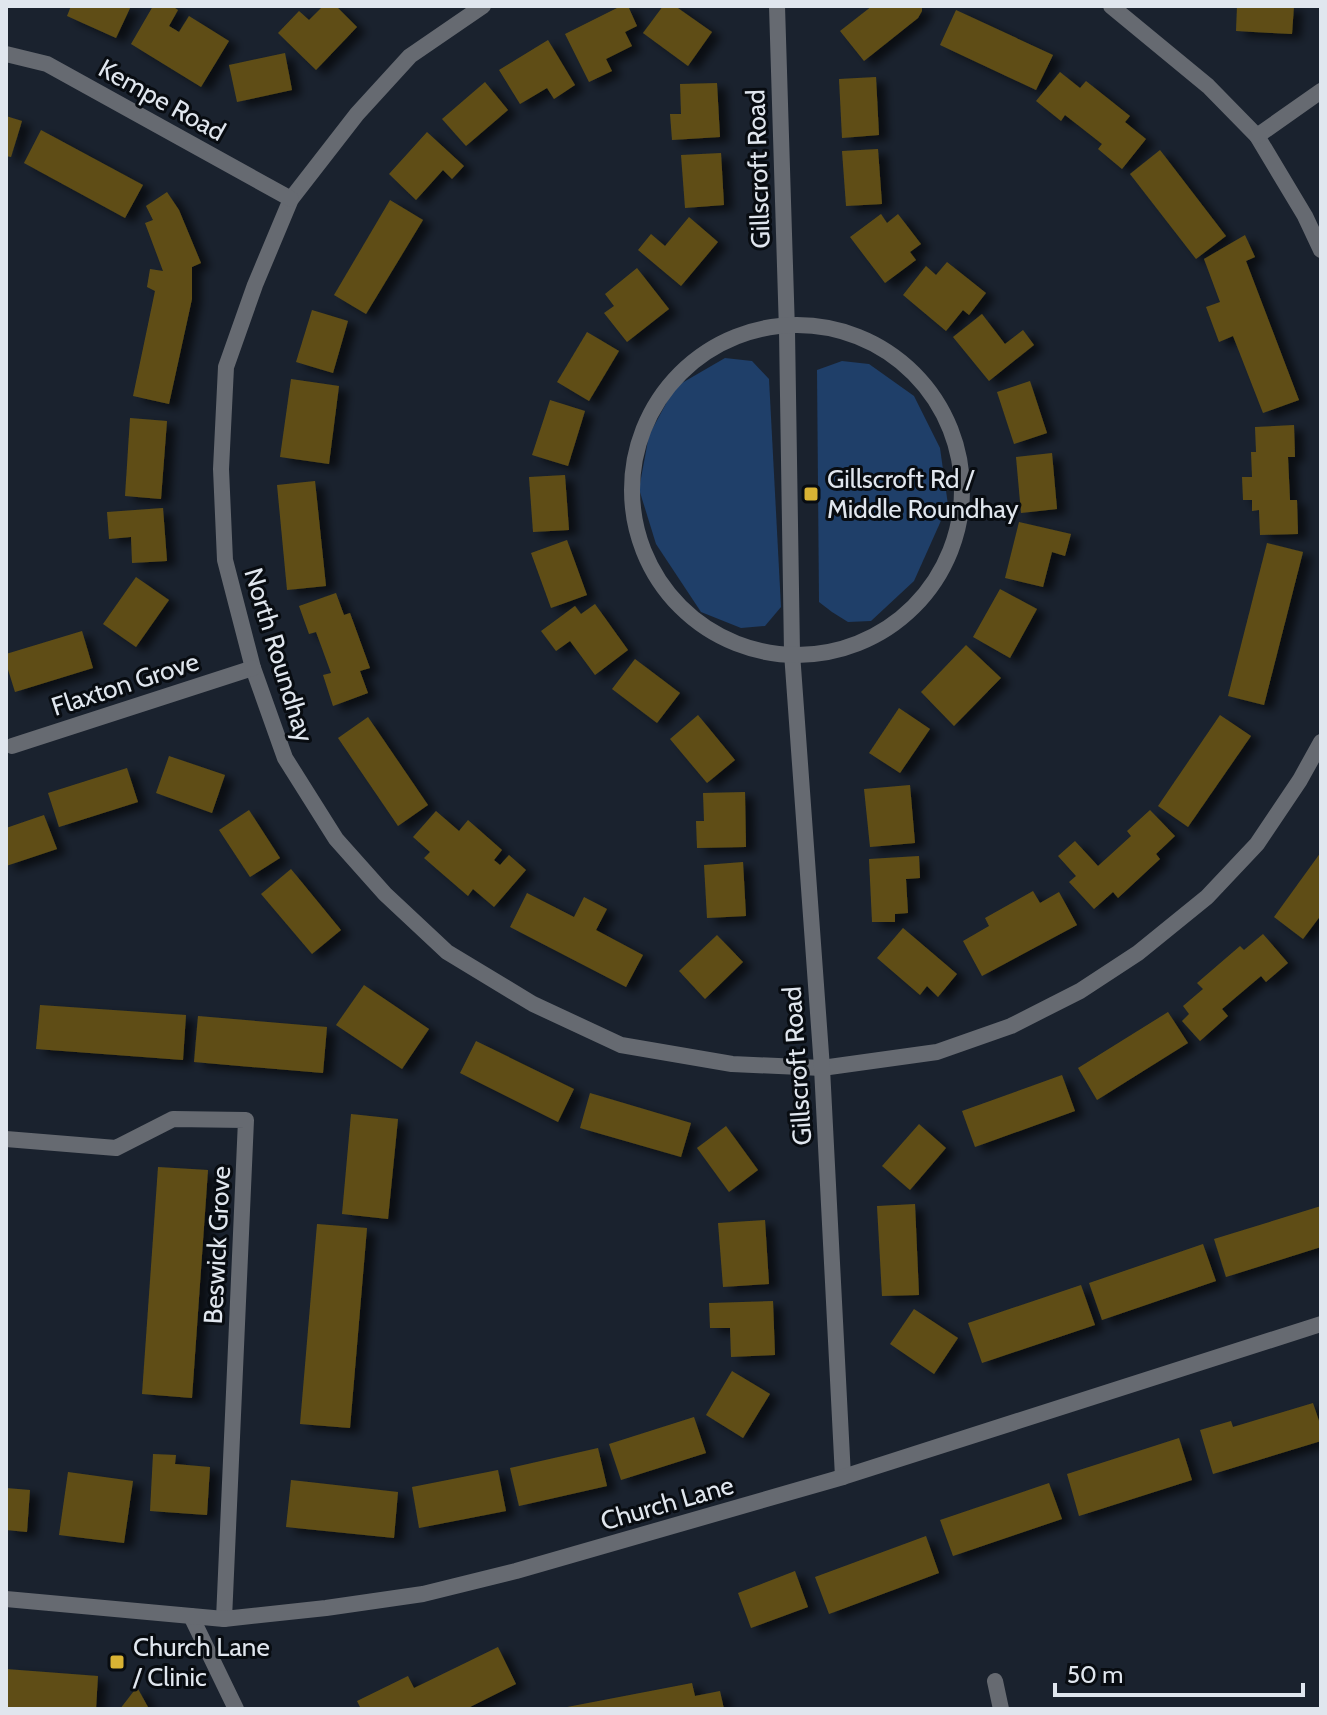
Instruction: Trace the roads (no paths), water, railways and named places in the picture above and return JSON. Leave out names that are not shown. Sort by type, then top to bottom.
[{"type":"street","name":"North Roundhay","points":[[483,6],[410,56],[357,114],[291,199],[255,285],[226,367],[221,469],[225,560],[253,668],[285,758],[336,839],[385,894],[447,952],[533,1004],[621,1045],[732,1064],[822,1068],[937,1052],[1011,1026],[1080,991],[1138,953],[1207,897],[1257,844],[1300,780],[1321,742]]},
{"type":"street","name":"Gillscroft Road","points":[[777,6],[787,331],[792,653],[822,1068],[843,1477]]},
{"type":"street","points":[[1111,6],[1208,86],[1257,136],[1305,216],[1321,250]]},
{"type":"street","name":"Kempe Road","points":[[6,54],[47,64],[291,199]]},
{"type":"street","points":[[1257,136],[1321,91]]},
{"type":"street","points":[[787,331],[851,335],[898,353],[951,423],[966,476],[966,506],[946,565],[904,613],[874,635],[842,645],[792,653],[741,646],[698,623],[659,587],[640,545],[630,484],[636,441],[655,399],[680,368],[727,342],[787,331]]},
{"type":"street","name":"Flaxton Grove","points":[[12,746],[253,668]]},
{"type":"street","name":"Beswick Grove","points":[[6,1139],[116,1148],[173,1119],[246,1120],[224,1619]]},
{"type":"street","name":"Church Lane","points":[[6,1599],[224,1619],[423,1594],[516,1571],[843,1477],[1321,1324]]},
{"type":"street","points":[[191,1616],[236,1709]]},
{"type":"street","points":[[995,1681],[1001,1709]]},
{"type":"place","name":"Gillscroft Rd / Middle Roundhay","points":[[811,494]]},
{"type":"place","name":"Church Lane / Clinic","points":[[117,1662]]}]
